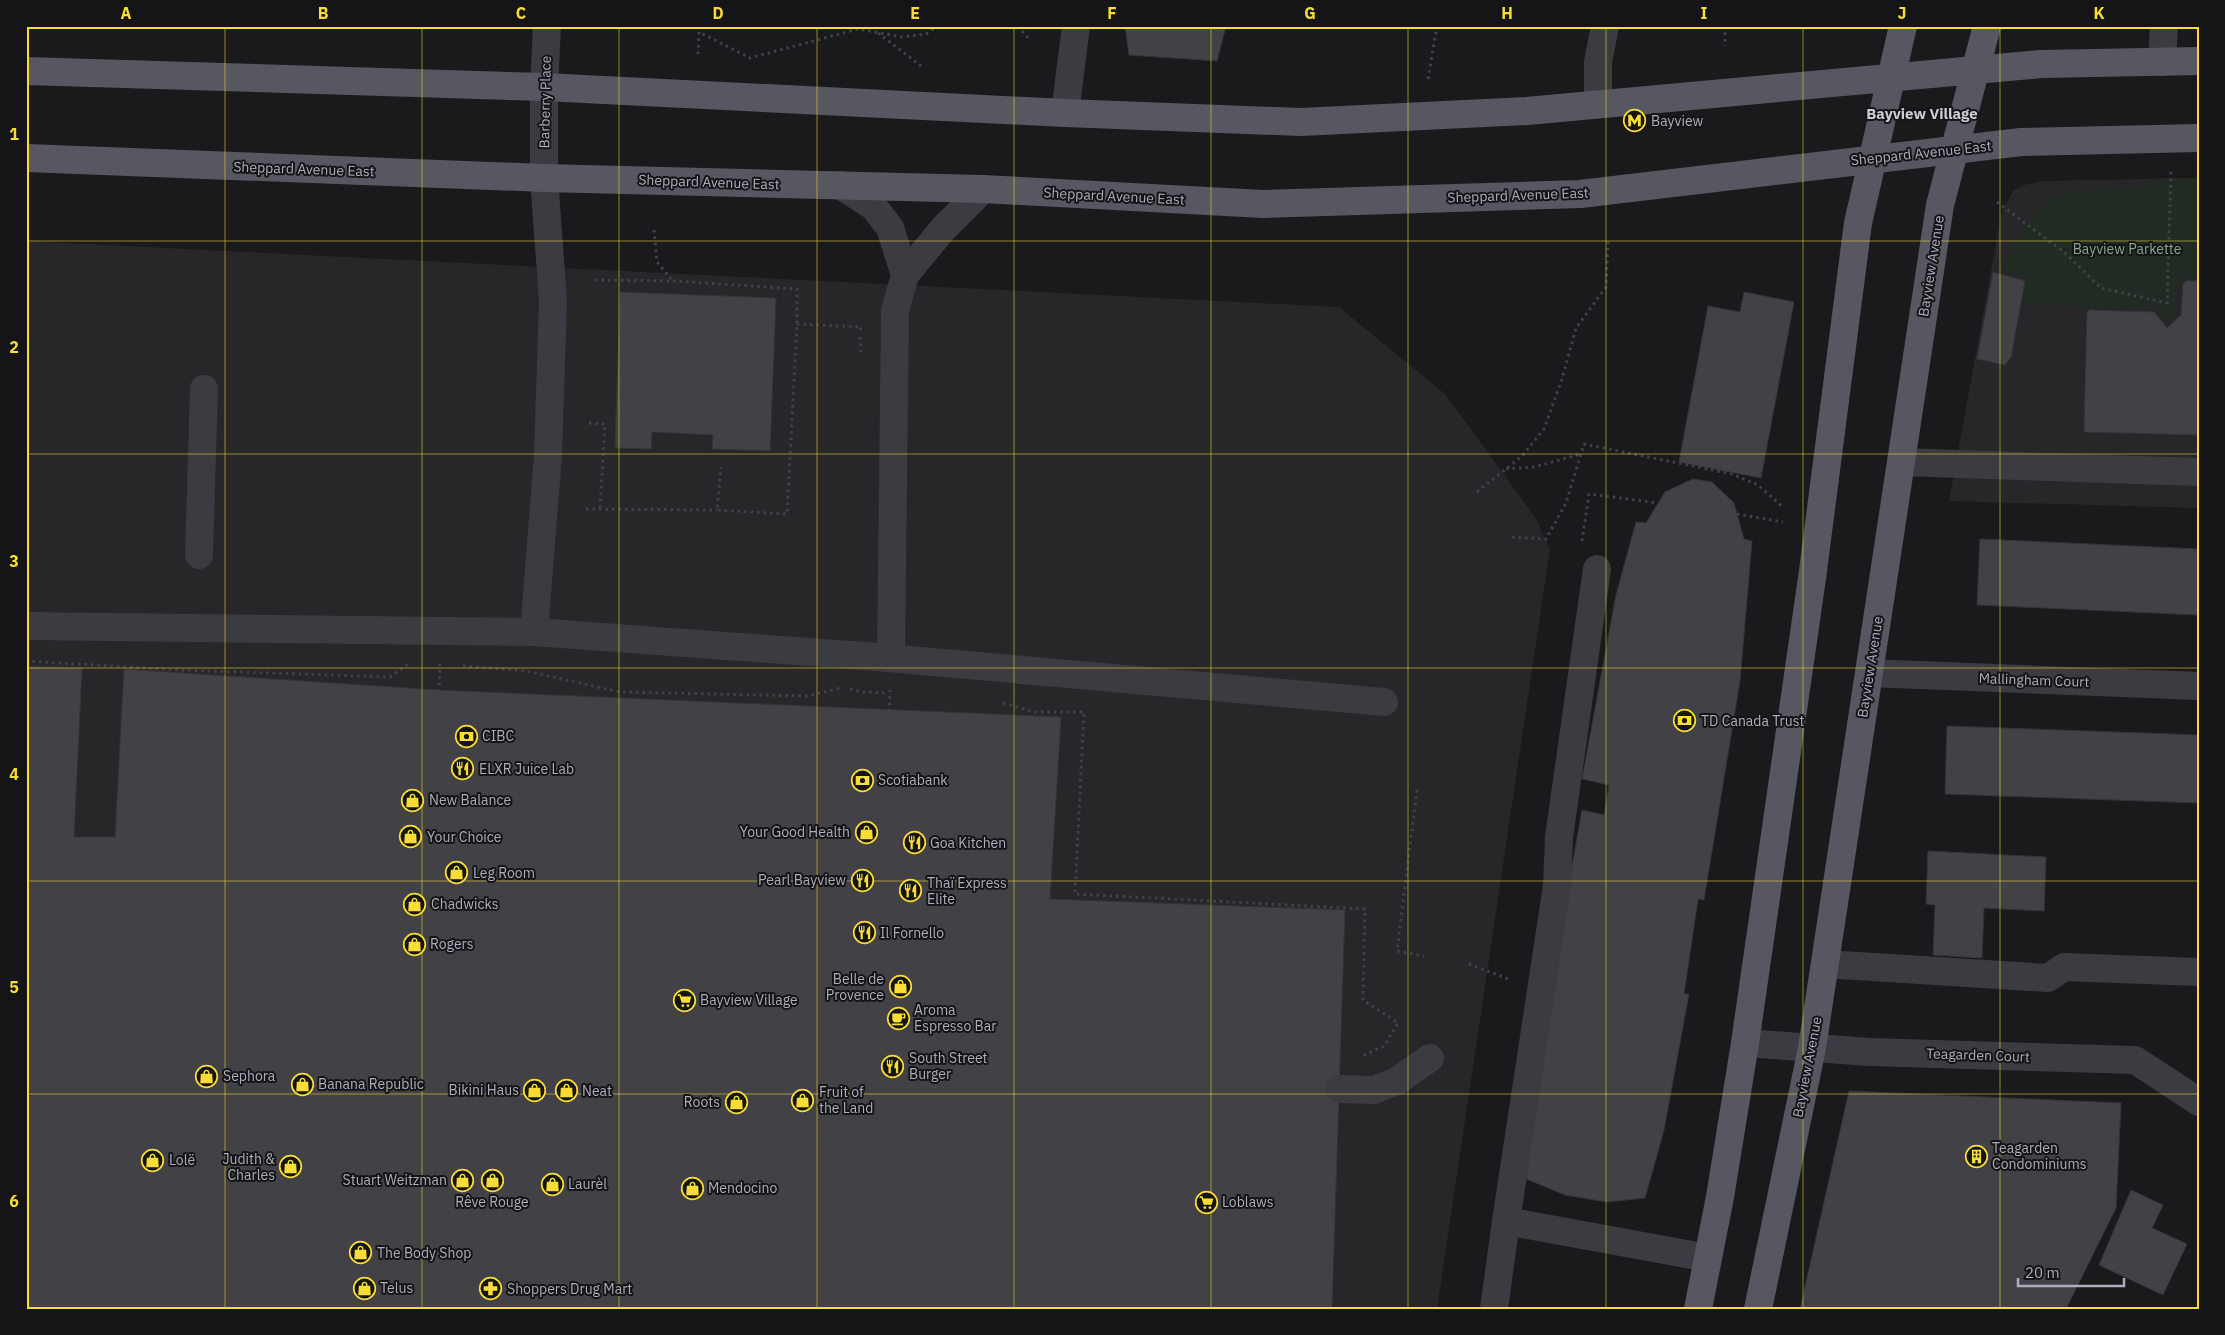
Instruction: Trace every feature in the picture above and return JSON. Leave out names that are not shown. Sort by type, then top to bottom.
[{"type":"main road","points":[[1698,1309],[1745,1043],[1812,578],[1858,223],[1889,78],[1903,26]]},
{"type":"main road","name":"Bayview Avenue","points":[[1758,1309],[1812,1048],[1940,205],[1987,26]]},
{"type":"main road","points":[[26,71],[544,87],[1064,113],[1301,122],[1527,111],[2041,64],[2199,61]]},
{"type":"main road","name":"Sheppard Avenue East","points":[[26,158],[544,178],[983,189],[1263,204],[1580,194],[1872,158],[2021,142],[2199,138]]},
{"type":"street","name":"Barberry Place","points":[[534,632],[548,455],[553,300],[544,178],[544,87],[547,26]]},
{"type":"street","points":[[1064,113],[1076,26]]},
{"type":"street","points":[[1598,104],[1598,62],[1604,26]]},
{"type":"street","points":[[2162,62],[2164,26]]},
{"type":"street","points":[[840,185],[874,207],[890,228],[904,275]]},
{"type":"street","points":[[891,658],[895,311],[904,275],[943,229],[983,189]]},
{"type":"street","points":[[199,555],[204,390]]},
{"type":"street","points":[[1901,462],[2199,472]]},
{"type":"street","points":[[1494,1309],[1557,886],[1559,837],[1597,569]]},
{"type":"street","points":[[26,626],[534,632],[891,658],[1384,702]]},
{"type":"street","name":"Mallingham Court","points":[[1869,673],[2199,686]]},
{"type":"street","points":[[1825,964],[2048,978],[2064,967],[2199,972]]},
{"type":"street","name":"Teagarden Court","points":[[1745,1043],[1812,1048],[2135,1060],[2199,1102]]},
{"type":"street","points":[[1339,1090],[1374,1090],[1397,1081],[1430,1058]]},
{"type":"street","points":[[1506,1221],[1708,1258]]},
{"type":"path","points":[[698,54],[699,32],[750,58],[858,29],[902,36],[926,34],[937,26]]},
{"type":"path","points":[[1018,26],[1029,39]]},
{"type":"path","points":[[1428,79],[1437,26]]},
{"type":"path","points":[[1725,26],[1725,46]]},
{"type":"path","points":[[878,33],[922,66]]},
{"type":"path","points":[[1997,202],[2065,253],[2100,288],[2166,304],[2171,172]]},
{"type":"path","points":[[654,230],[657,262],[674,281]]},
{"type":"path","points":[[1477,492],[1522,456],[1544,429],[1562,379],[1576,328],[1606,287],[1608,242]]},
{"type":"path","points":[[586,509],[717,510],[787,514],[797,324],[797,289],[674,281],[594,280]]},
{"type":"path","points":[[797,324],[861,327],[859,349],[862,354],[869,351]]},
{"type":"path","points":[[589,423],[605,424],[600,509]]},
{"type":"path","points":[[1512,537],[1546,539],[1566,502],[1584,444],[1732,474],[1758,485],[1784,508]]},
{"type":"path","points":[[1506,469],[1534,467],[1581,454]]},
{"type":"path","points":[[717,510],[721,467]]},
{"type":"path","points":[[1580,548],[1589,494],[1658,503]]},
{"type":"path","points":[[1737,514],[1783,522]]},
{"type":"path","points":[[414,1309],[441,631]]},
{"type":"path","points":[[862,1309],[878,1008],[891,658]]},
{"type":"path","points":[[26,661],[180,670],[390,678],[410,662]]},
{"type":"path","points":[[430,664],[449,665]]},
{"type":"path","points":[[459,666],[526,671],[620,692],[808,696],[843,688],[863,692],[899,693]]},
{"type":"path","points":[[998,702],[1035,712],[1084,712],[1075,894],[1365,908],[1363,1000],[1398,1023],[1384,1046],[1359,1057]]},
{"type":"path","points":[[1417,790],[1397,951],[1424,956]]},
{"type":"path","points":[[429,932],[528,938]]},
{"type":"path","points":[[1469,964],[1501,977]]},
{"type":"path","points":[[878,1008],[1058,1018]]},
{"type":"path","points":[[26,1101],[870,1144]]},
{"type":"shaded area","points":[[2199,178],[2199,508],[1949,501],[2002,211],[2013,191],[2024,185],[2043,181]]},
{"type":"shaded area","name":"Bayview Village","points":[[26,241],[1339,307],[1445,394],[1535,517],[1550,549],[1437,1309],[26,1309]]},
{"type":"green space","name":"Bayview Parkette","points":[[2157,178],[2199,178],[2199,277],[2179,278],[2177,313],[2167,322],[2155,309],[2022,304],[2028,276],[2003,271],[2025,225],[2045,202],[2065,193],[2078,191],[2144,188],[2152,185]]},
{"type":"building","points":[[1125,26],[1226,26],[1217,61],[1129,55]]},
{"type":"building","points":[[1993,272],[2025,281],[2011,357],[2005,365],[1977,359]]},
{"type":"building","points":[[2186,281],[2199,281],[2199,435],[2084,432],[2087,312],[2090,310],[2154,312],[2167,328],[2181,315],[2183,284]]},
{"type":"building","points":[[620,292],[776,298],[770,451],[712,449],[713,435],[652,432],[651,449],[615,448]]},
{"type":"building","points":[[1744,292],[1794,302],[1761,478],[1679,462],[1708,306],[1740,312]]},
{"type":"building","points":[[1693,479],[1712,482],[1734,503],[1744,539],[1752,541],[1740,681],[1704,900],[1698,899],[1684,994],[1689,994],[1664,1130],[1645,1198],[1607,1202],[1565,1195],[1524,1178],[1553,973],[1582,810],[1604,815],[1609,785],[1582,779],[1616,595],[1636,522],[1646,523],[1665,492]]},
{"type":"building","points":[[1980,539],[2199,549],[2199,615],[1977,605]]},
{"type":"building","name":"Bayview Village","points":[[26,666],[82,668],[74,837],[115,837],[124,669],[438,690],[1061,717],[1050,899],[1345,910],[1332,1309],[26,1309]]},
{"type":"building","points":[[1947,726],[2199,735],[2199,803],[1945,794]]},
{"type":"building","points":[[1928,851],[2046,857],[2044,911],[1984,908],[1982,958],[1933,955],[1935,905],[1926,904]]},
{"type":"building","name":"Teagarden Condominiums","points":[[1849,1091],[2121,1103],[2116,1208],[2066,1309],[1800,1309]]},
{"type":"building","points":[[2131,1190],[2163,1205],[2152,1228],[2187,1244],[2163,1295],[2099,1265]]},
{"type":"place","name":"Bayview","points":[[1635,121]]},
{"type":"place","name":"TD Canada Trust","points":[[1685,721]]},
{"type":"place","name":"CIBC","points":[[466,736]]},
{"type":"place","name":"ELXR Juice Lab","points":[[463,769]]},
{"type":"place","name":"Scotiabank","points":[[862,780]]},
{"type":"place","name":"New Balance","points":[[413,800]]},
{"type":"place","name":"Your Good Health","points":[[866,832]]},
{"type":"place","name":"Your Choice","points":[[411,837]]},
{"type":"place","name":"Goa Kitchen","points":[[914,843]]},
{"type":"place","name":"Leg Room","points":[[457,873]]},
{"type":"place","name":"Pearl Bayview","points":[[862,880]]},
{"type":"place","name":"Thaï Express Elite","points":[[911,891]]},
{"type":"place","name":"Chadwicks","points":[[415,904]]},
{"type":"place","name":"Il Fornello","points":[[864,933]]},
{"type":"place","name":"Rogers","points":[[414,944]]},
{"type":"place","name":"Belle de Provence","points":[[900,987]]},
{"type":"place","name":"Bayview Village","points":[[684,1000]]},
{"type":"place","name":"Aroma Espresso Bar","points":[[898,1018]]},
{"type":"place","name":"South Street Burger","points":[[893,1066]]},
{"type":"place","name":"Sephora","points":[[207,1076]]},
{"type":"place","name":"Banana Republic","points":[[302,1084]]},
{"type":"place","name":"Bikini Haus","points":[[535,1090]]},
{"type":"place","name":"Neat","points":[[566,1091]]},
{"type":"place","name":"Fruit of the Land","points":[[803,1100]]},
{"type":"place","name":"Roots","points":[[736,1102]]},
{"type":"place","name":"Teagarden Condominiums","points":[[1976,1156]]},
{"type":"place","name":"Lolë","points":[[153,1160]]},
{"type":"place","name":"Judith & Charles","points":[[291,1167]]},
{"type":"place","name":"Stuart Weitzman","points":[[463,1180]]},
{"type":"place","name":"Rêve Rouge","points":[[492,1180]]},
{"type":"place","name":"Laurèl","points":[[552,1184]]},
{"type":"place","name":"Mendocino","points":[[692,1188]]},
{"type":"place","name":"Loblaws","points":[[1206,1202]]},
{"type":"place","name":"The Body Shop","points":[[361,1253]]},
{"type":"place","name":"Telus","points":[[364,1288]]},
{"type":"place","name":"Shoppers Drug Mart","points":[[491,1289]]},
{"type":"district","name":"Bayview Village","points":[[1922,114]]}]
